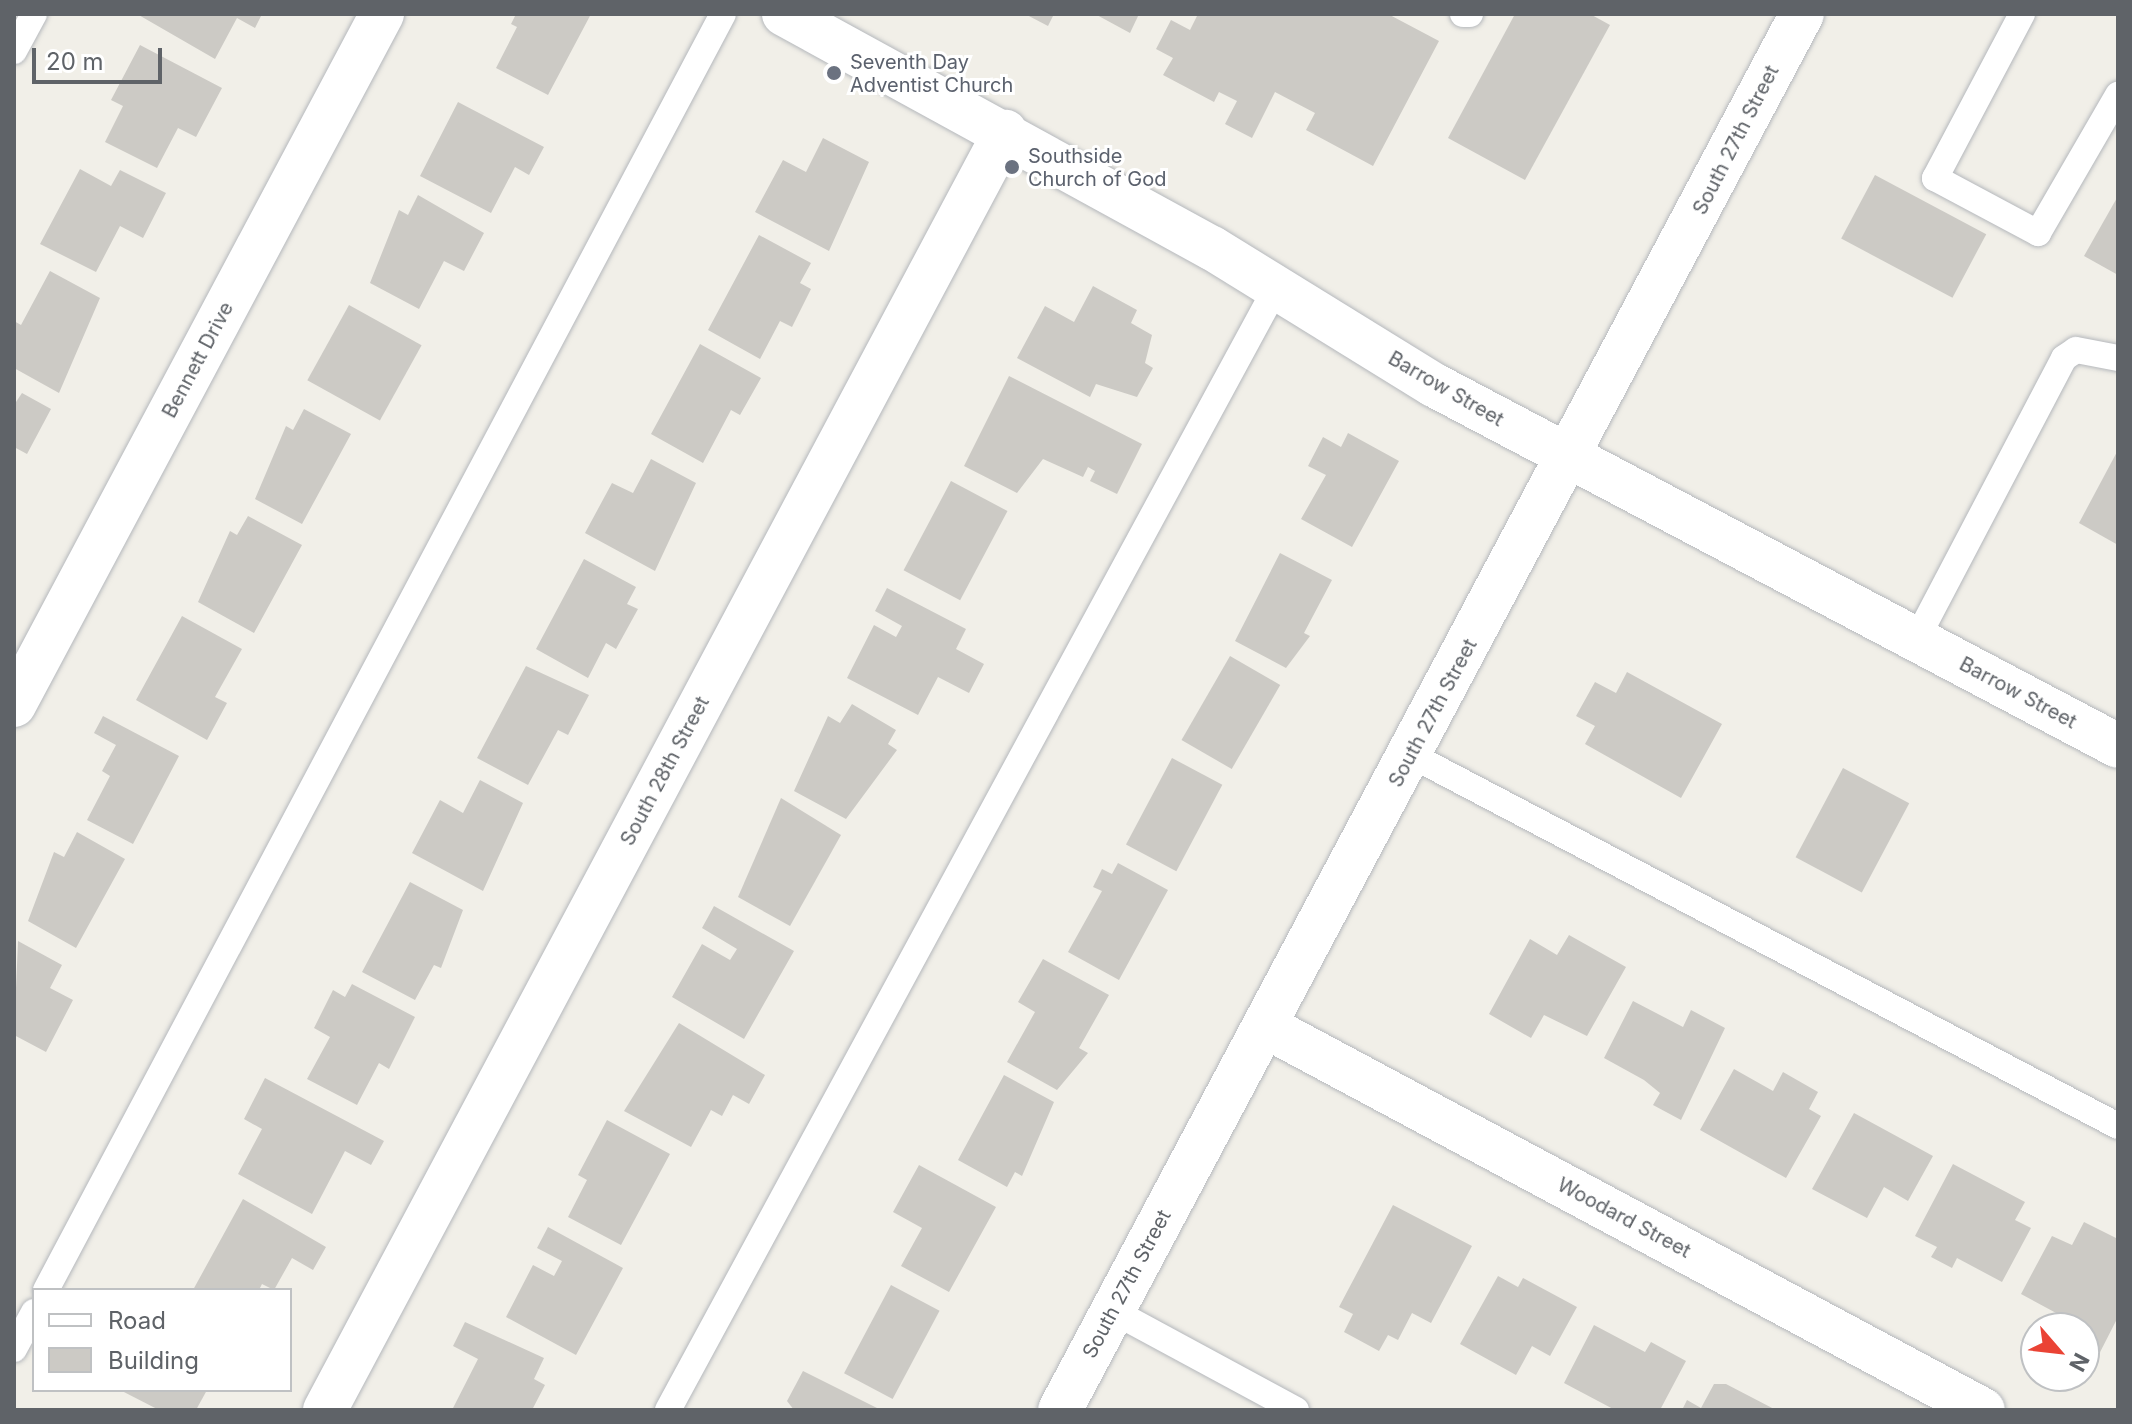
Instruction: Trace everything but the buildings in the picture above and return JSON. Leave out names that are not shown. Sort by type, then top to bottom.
[{"type":"street","name":"Bennett Drive","points":[[14,705],[382,14]]},
{"type":"street","name":"Barrow Street","points":[[784,14],[1005,132],[1571,458],[2118,746]]},
{"type":"street","name":"South 27th Street","points":[[1060,1410],[1571,458],[1802,14]]},
{"type":"street","name":"South 28th Street","points":[[325,1410],[1005,132]]},
{"type":"street","name":"Woodard Street","points":[[1265,1026],[1983,1410]]},
{"type":"lane","points":[[14,51],[34,14]]},
{"type":"lane","points":[[47,1288],[723,14]]},
{"type":"lane","points":[[1463,14],[1470,14]]},
{"type":"lane","points":[[2022,14],[1935,178],[2038,233],[2118,95]]},
{"type":"lane","points":[[668,1410],[1276,288]]},
{"type":"lane","points":[[1916,640],[2064,358],[2076,350],[2118,358]]},
{"type":"lane","points":[[1411,755],[2118,1126]]},
{"type":"lane","points":[[1113,1311],[1296,1410]]},
{"type":"lane","points":[[14,1349],[32,1316]]},
{"type":"place","name":"Seventh Day Adventist Church","points":[[834,73]]},
{"type":"place","name":"Southside Church of God","points":[[1012,167]]}]
